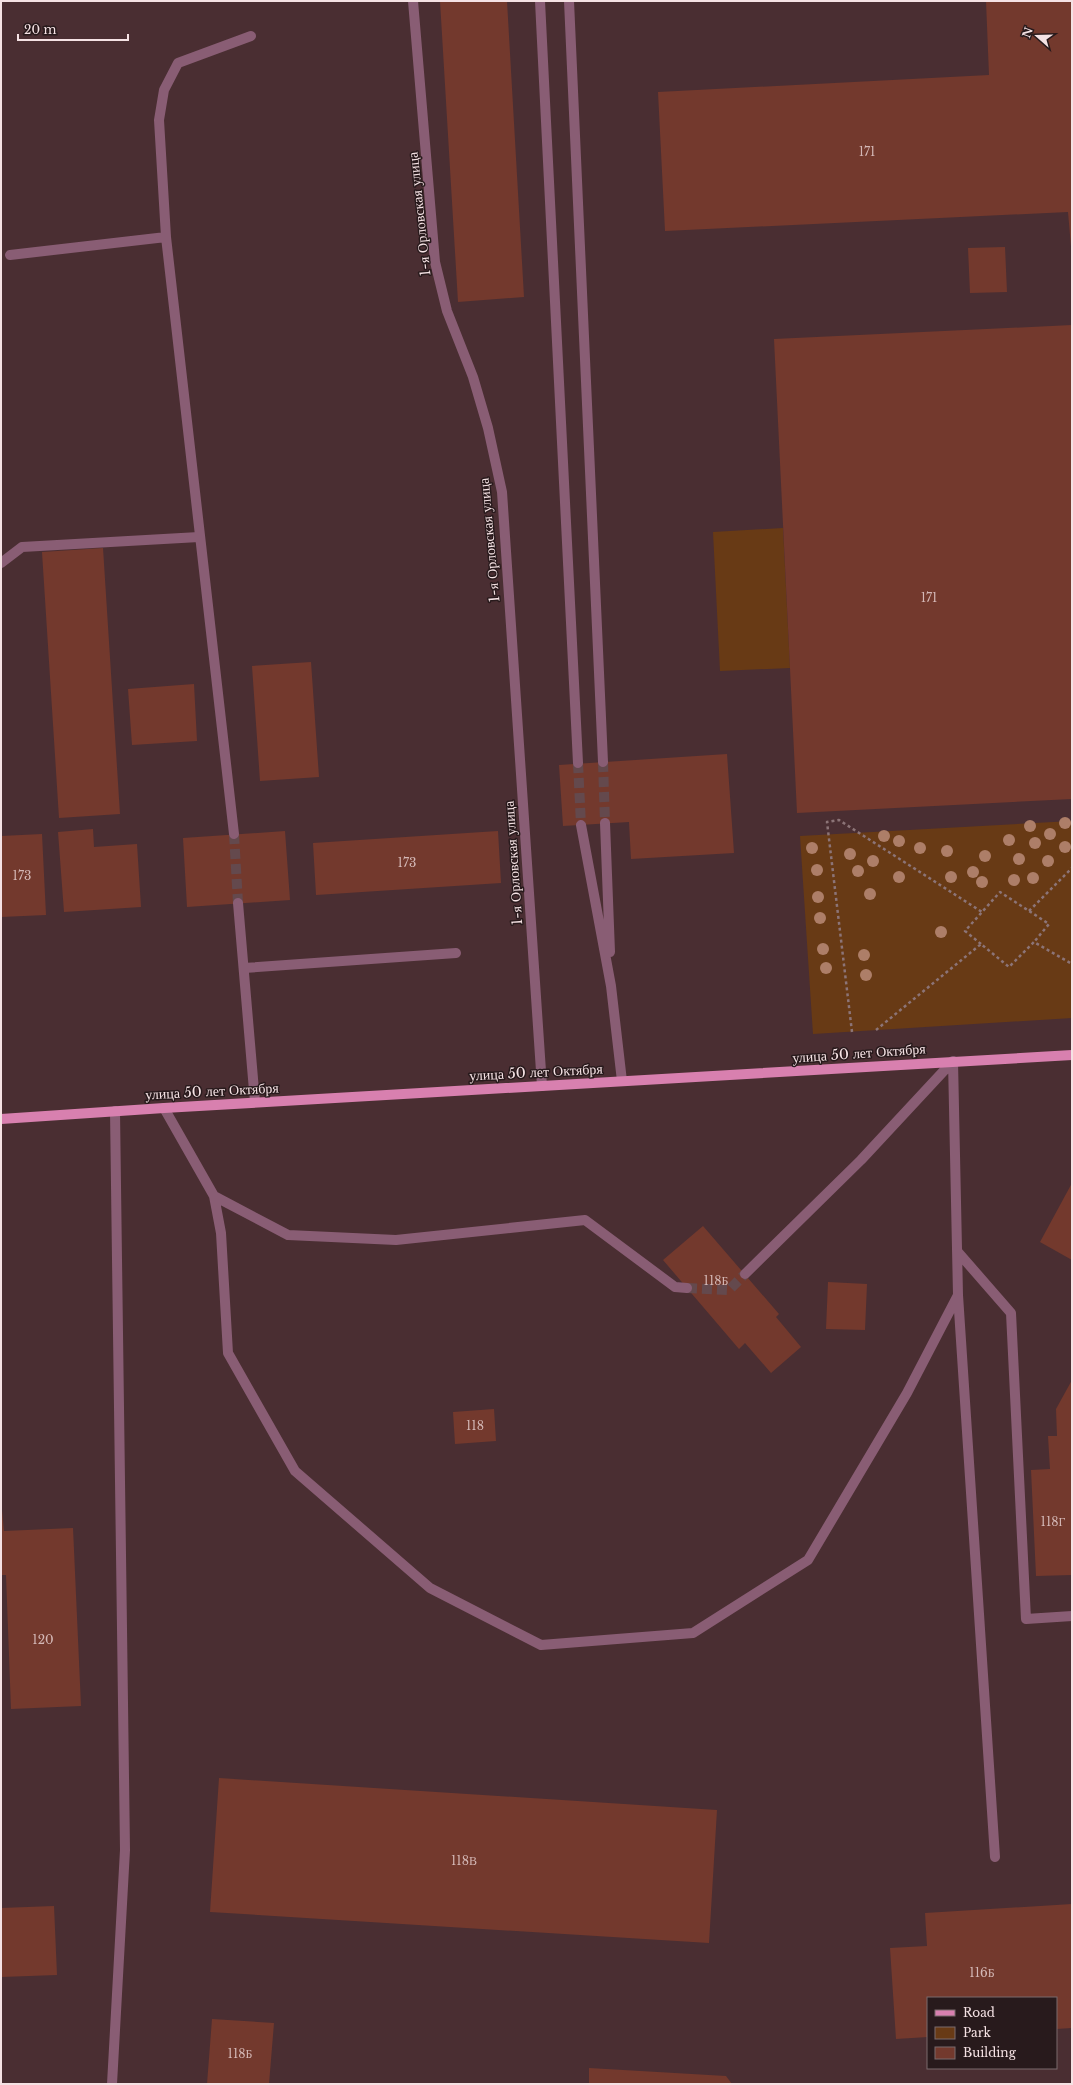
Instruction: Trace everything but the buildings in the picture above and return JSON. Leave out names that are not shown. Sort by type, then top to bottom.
[{"type":"main road","name":"улица 50 лет Октября","points":[[1,1119],[255,1102],[1072,1054]]},
{"type":"street","name":"1-я Орловская улица","points":[[413,1],[435,262],[447,311],[473,377],[488,428],[502,492],[542,1086]]},
{"type":"street","points":[[540,1],[578,763]]},
{"type":"street","points":[[569,1],[603,762]]},
{"type":"street","points":[[234,834],[166,237],[159,120],[164,90],[178,63],[251,36]]},
{"type":"street","points":[[10,255],[166,237]]},
{"type":"street","points":[[1,563],[22,547],[199,537]]},
{"type":"street","points":[[605,823],[611,986]]},
{"type":"street","points":[[581,825],[611,986],[622,1081]]},
{"type":"street","points":[[238,903],[255,1102]]},
{"type":"street","points":[[244,968],[456,953]]},
{"type":"street","points":[[953,1061],[958,1295],[995,1857]]},
{"type":"street","points":[[745,1274],[861,1160],[953,1061]]},
{"type":"street","points":[[164,1108],[214,1196],[221,1233],[228,1353],[295,1471],[430,1588],[541,1645],[693,1632],[808,1560],[907,1393],[958,1295]]},
{"type":"street","points":[[112,2084],[125,1850],[115,1111]]},
{"type":"street","points":[[214,1196],[288,1235],[396,1240],[585,1220],[675,1287],[686,1288]]},
{"type":"street","points":[[957,1251],[1011,1313],[1026,1619],[1072,1616]]},
{"type":"path","points":[[852,1032],[827,822],[839,820],[982,912]]},
{"type":"path","points":[[1029,911],[1072,868]]},
{"type":"path","points":[[1000,892],[1029,911],[1049,924],[1010,968],[965,931],[1000,892]]},
{"type":"path","points":[[1034,942],[1072,964]]},
{"type":"path","points":[[876,1030],[981,944]]},
{"type":"green space","points":[[783,528],[790,668],[720,671],[713,532]]},
{"type":"green space","points":[[1072,821],[1072,1018],[813,1034],[800,836]]},
{"type":"tunnel","points":[[603,762],[605,823]]},
{"type":"tunnel","points":[[578,763],[581,825]]},
{"type":"tunnel","points":[[234,834],[238,903]]},
{"type":"tunnel","points":[[687,1288],[729,1290],[745,1274]]}]
